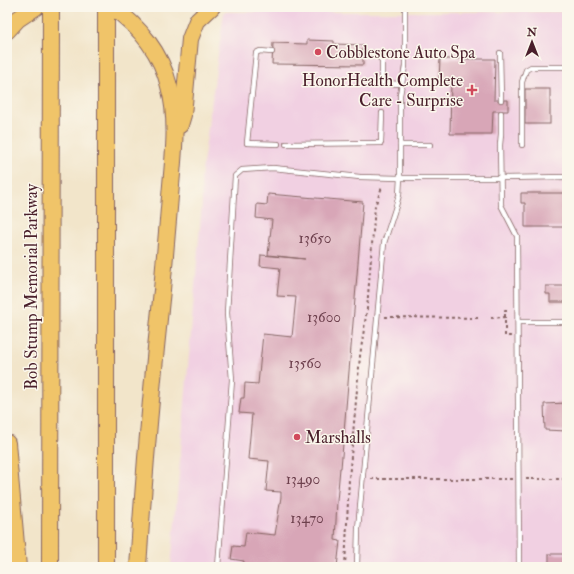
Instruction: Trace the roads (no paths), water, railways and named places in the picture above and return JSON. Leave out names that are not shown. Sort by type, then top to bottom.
[{"type":"highway","points":[[7,31],[18,19],[36,7]]},
{"type":"highway","name":"Bob Stump Memorial Parkway","points":[[50,567],[51,7]]},
{"type":"highway","points":[[106,7],[106,567]]},
{"type":"highway","points":[[112,7],[141,33],[162,65],[172,99],[175,142],[167,240],[149,412],[138,567]]},
{"type":"highway","points":[[175,142],[183,115],[192,30],[197,22],[212,7]]},
{"type":"highway","points":[[7,443],[18,567]]},
{"type":"lane","points":[[357,567],[357,540],[384,242],[396,206],[400,178],[400,91],[405,66],[405,7]]},
{"type":"lane","points":[[272,52],[260,51],[256,53],[248,143],[278,144]]},
{"type":"lane","points":[[500,52],[501,100]]},
{"type":"lane","points":[[363,53],[374,53],[382,60],[382,83],[401,84]]},
{"type":"lane","points":[[522,145],[522,82],[526,70],[531,67],[567,67]]},
{"type":"lane","points":[[286,144],[381,143],[382,113]]},
{"type":"lane","points":[[501,113],[501,205],[517,236],[519,567]]},
{"type":"lane","points":[[400,145],[430,145]]},
{"type":"lane","points":[[218,567],[232,380],[227,313],[235,176],[242,170],[273,168],[360,177],[567,177]]},
{"type":"lane","points":[[518,322],[567,322]]},
{"type":"place","name":"Cobblestone Auto Spa","points":[[318,52]]},
{"type":"place","name":"HonorHealth Complete Care - Surprise","points":[[472,90]]},
{"type":"place","name":"Marshalls","points":[[297,437]]}]
